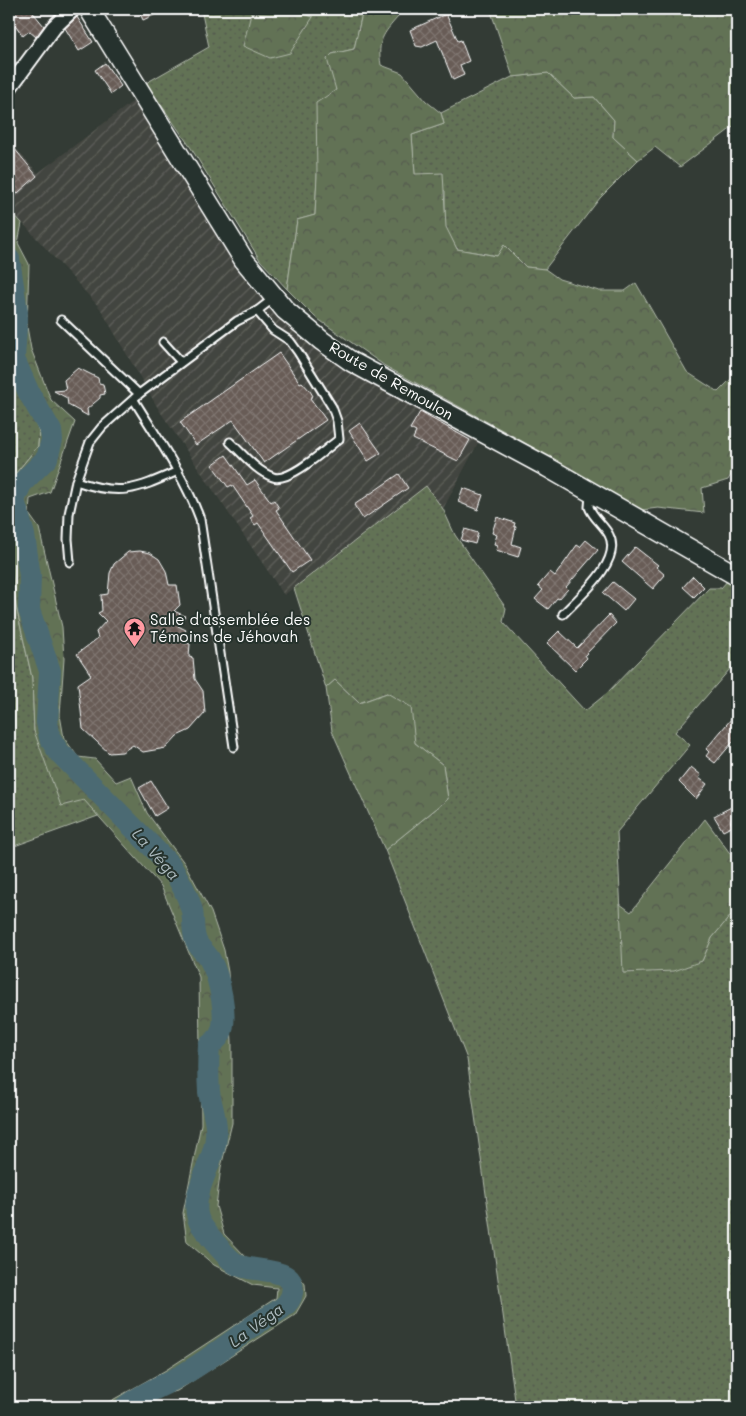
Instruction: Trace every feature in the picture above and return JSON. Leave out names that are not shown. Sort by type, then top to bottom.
[{"type":"main road","name":"Route de Remoulon","points":[[89,9],[239,253],[274,298],[322,341],[352,362],[590,492],[737,576]]},
{"type":"street","points":[[9,88],[54,28],[72,9]]},
{"type":"lane","points":[[70,562],[68,528],[76,481],[90,442],[102,426],[181,362],[237,321],[257,311],[274,298]]},
{"type":"lane","points":[[230,442],[256,467],[274,478],[284,477],[306,465],[339,439],[337,421],[332,408],[298,352],[290,341],[273,330],[257,311]]},
{"type":"lane","points":[[61,320],[137,397],[190,494],[204,538],[234,746]]},
{"type":"lane","points":[[163,342],[181,362]]},
{"type":"lane","points":[[76,481],[97,488],[120,491],[138,488],[178,471]]},
{"type":"lane","points":[[563,614],[607,565],[611,554],[609,535],[589,506],[590,492]]},
{"type":"shaded area","points":[[136,99],[249,283],[271,311],[322,354],[350,371],[480,439],[443,509],[426,486],[284,595],[159,410],[100,308],[9,208],[9,141],[38,173]]},
{"type":"green space","points":[[201,9],[251,9],[251,14],[313,17],[288,9],[363,9],[354,49],[332,54],[336,90],[317,175],[315,215],[297,220],[287,289],[260,260],[191,148],[146,83],[209,47]]},
{"type":"green space","points":[[288,9],[313,17],[290,53],[270,58],[243,46],[251,14]]},
{"type":"green space","points":[[363,9],[394,9],[398,17],[382,38],[380,50],[381,65],[402,73],[426,101],[441,113],[444,124],[412,135],[415,174],[443,173],[446,227],[457,249],[497,256],[504,245],[526,267],[545,269],[559,279],[599,291],[625,291],[636,283],[687,372],[718,392],[737,373],[737,465],[728,480],[702,488],[704,513],[658,508],[642,510],[632,506],[513,436],[385,366],[315,317],[287,289],[297,220],[315,215],[317,175],[316,103],[336,90],[327,59],[332,54],[354,49]]},
{"type":"green space","points":[[490,9],[737,9],[737,124],[680,167],[655,147],[638,160],[613,137],[614,120],[594,97],[574,98],[548,73],[513,77]]},
{"type":"green space","points":[[548,73],[574,98],[594,97],[614,120],[613,137],[638,160],[600,198],[545,269],[526,267],[504,245],[498,256],[457,249],[445,227],[445,191],[415,175],[412,135],[444,124],[441,113],[512,77]]},
{"type":"green space","points":[[9,211],[22,223],[18,243],[29,264],[27,327],[31,349],[51,400],[75,422],[50,492],[30,499],[29,514],[39,528],[62,627],[64,659],[60,715],[64,738],[78,757],[95,759],[116,782],[131,776],[147,813],[185,864],[211,912],[224,950],[228,972],[232,1042],[232,1123],[221,1167],[216,1206],[224,1234],[246,1257],[296,1272],[305,1284],[306,1296],[295,1315],[177,1391],[165,1394],[143,1407],[100,1407],[166,1370],[276,1298],[277,1288],[253,1285],[214,1265],[187,1242],[183,1213],[201,1124],[199,977],[161,886],[84,800],[61,806],[34,731],[32,678],[16,606],[11,562],[9,497],[16,473],[38,446],[39,432],[9,362]]},
{"type":"green space","points":[[9,362],[39,432],[38,446],[16,473],[9,497]]},
{"type":"green space","points":[[426,486],[443,509],[455,535],[506,608],[503,622],[585,711],[606,694],[709,588],[721,588],[728,580],[737,585],[737,661],[675,732],[690,745],[617,832],[624,973],[702,961],[712,938],[737,908],[737,1407],[516,1407],[467,1059],[385,850],[448,799],[443,765],[415,743],[387,693],[359,703],[335,680],[326,688],[294,588]]},
{"type":"green space","points":[[9,512],[16,606],[32,678],[34,731],[98,816],[9,848]]},
{"type":"green space","points":[[335,680],[359,703],[387,693],[411,707],[415,743],[443,765],[448,799],[385,850],[332,731],[326,688]]},
{"type":"green space","points":[[705,819],[737,863],[737,908],[712,938],[702,961],[674,971],[623,973],[620,904],[631,912]]},
{"type":"building","points":[[9,9],[30,9],[44,26],[36,37],[29,31],[23,36],[9,16]]},
{"type":"building","points":[[138,9],[167,9],[143,20]]},
{"type":"building","points":[[446,14],[458,41],[461,40],[469,61],[460,65],[464,75],[453,80],[437,40],[422,47],[416,46],[410,30]]},
{"type":"building","points":[[77,17],[93,42],[79,51],[65,28]]},
{"type":"building","points":[[105,63],[121,86],[111,94],[95,70]]},
{"type":"building","points":[[9,142],[37,176],[9,201]]},
{"type":"building","points":[[279,353],[300,383],[302,382],[310,391],[313,396],[310,398],[326,420],[264,463],[233,420],[196,445],[180,422]]},
{"type":"building","points":[[78,368],[98,378],[99,383],[103,384],[105,394],[100,395],[100,398],[87,409],[88,416],[68,405],[67,398],[54,391],[66,390],[64,380]]},
{"type":"building","points":[[420,412],[470,440],[458,461],[413,439],[416,432],[410,429]]},
{"type":"building","points":[[360,423],[381,453],[368,461],[349,431]]},
{"type":"building","points":[[226,455],[247,485],[255,480],[271,502],[274,500],[279,508],[276,510],[310,560],[292,572],[258,523],[255,525],[250,518],[253,516],[232,485],[228,487],[212,465]]},
{"type":"building","points":[[399,474],[408,488],[363,519],[354,505]]},
{"type":"building","points":[[463,488],[483,495],[478,510],[458,502]]},
{"type":"building","points":[[497,517],[515,523],[514,526],[516,527],[512,544],[521,547],[518,557],[496,550],[498,545],[494,544],[497,535],[492,533]]},
{"type":"building","points":[[465,529],[478,533],[475,544],[461,540]]},
{"type":"building","points":[[586,540],[598,550],[566,587],[568,589],[548,609],[535,599],[543,590],[538,586],[550,572],[555,576],[577,545],[580,547]]},
{"type":"building","points":[[635,547],[658,565],[656,567],[665,575],[653,589],[622,562]]},
{"type":"building","name":"Salle d'assemblée des Témoins de Jéhovah","points":[[140,551],[150,553],[159,559],[166,571],[169,585],[177,585],[180,605],[174,611],[185,616],[178,626],[186,630],[179,641],[190,644],[189,657],[193,658],[195,679],[203,691],[205,713],[190,730],[177,736],[166,748],[143,752],[133,745],[122,752],[109,753],[83,729],[78,684],[91,675],[77,654],[98,638],[96,632],[106,621],[98,613],[102,611],[101,595],[108,594],[110,573],[114,564],[128,552]]},
{"type":"building","points":[[693,576],[704,587],[694,597],[683,587]]},
{"type":"building","points":[[613,582],[634,599],[624,611],[603,593]]},
{"type":"building","points":[[609,615],[616,623],[585,655],[587,658],[575,670],[547,643],[559,631],[577,648]]},
{"type":"building","points":[[737,712],[737,737],[715,763],[706,756],[709,752],[706,749]]},
{"type":"building","points":[[691,767],[701,775],[699,778],[707,784],[696,799],[679,782]]},
{"type":"building","points":[[151,781],[168,808],[155,816],[139,788]]},
{"type":"building","points":[[737,804],[737,817],[733,818],[731,822],[733,826],[723,831],[714,816]]},
{"type":"waterway","name":"La Véga","points":[[9,259],[17,312],[14,359],[29,393],[51,431],[52,440],[47,458],[21,484],[14,500],[24,535],[30,576],[29,610],[50,671],[47,722],[50,738],[58,751],[170,865],[186,893],[192,911],[197,944],[208,957],[219,986],[224,1018],[220,1035],[209,1046],[209,1092],[216,1124],[216,1137],[213,1153],[198,1196],[196,1207],[198,1217],[209,1236],[238,1265],[283,1275],[289,1280],[292,1287],[291,1297],[280,1310],[256,1324],[194,1368],[139,1397],[125,1407]]},
{"type":"place","name":"Salle d'assemblée des Témoins de Jéhovah","points":[[134,648]]}]
